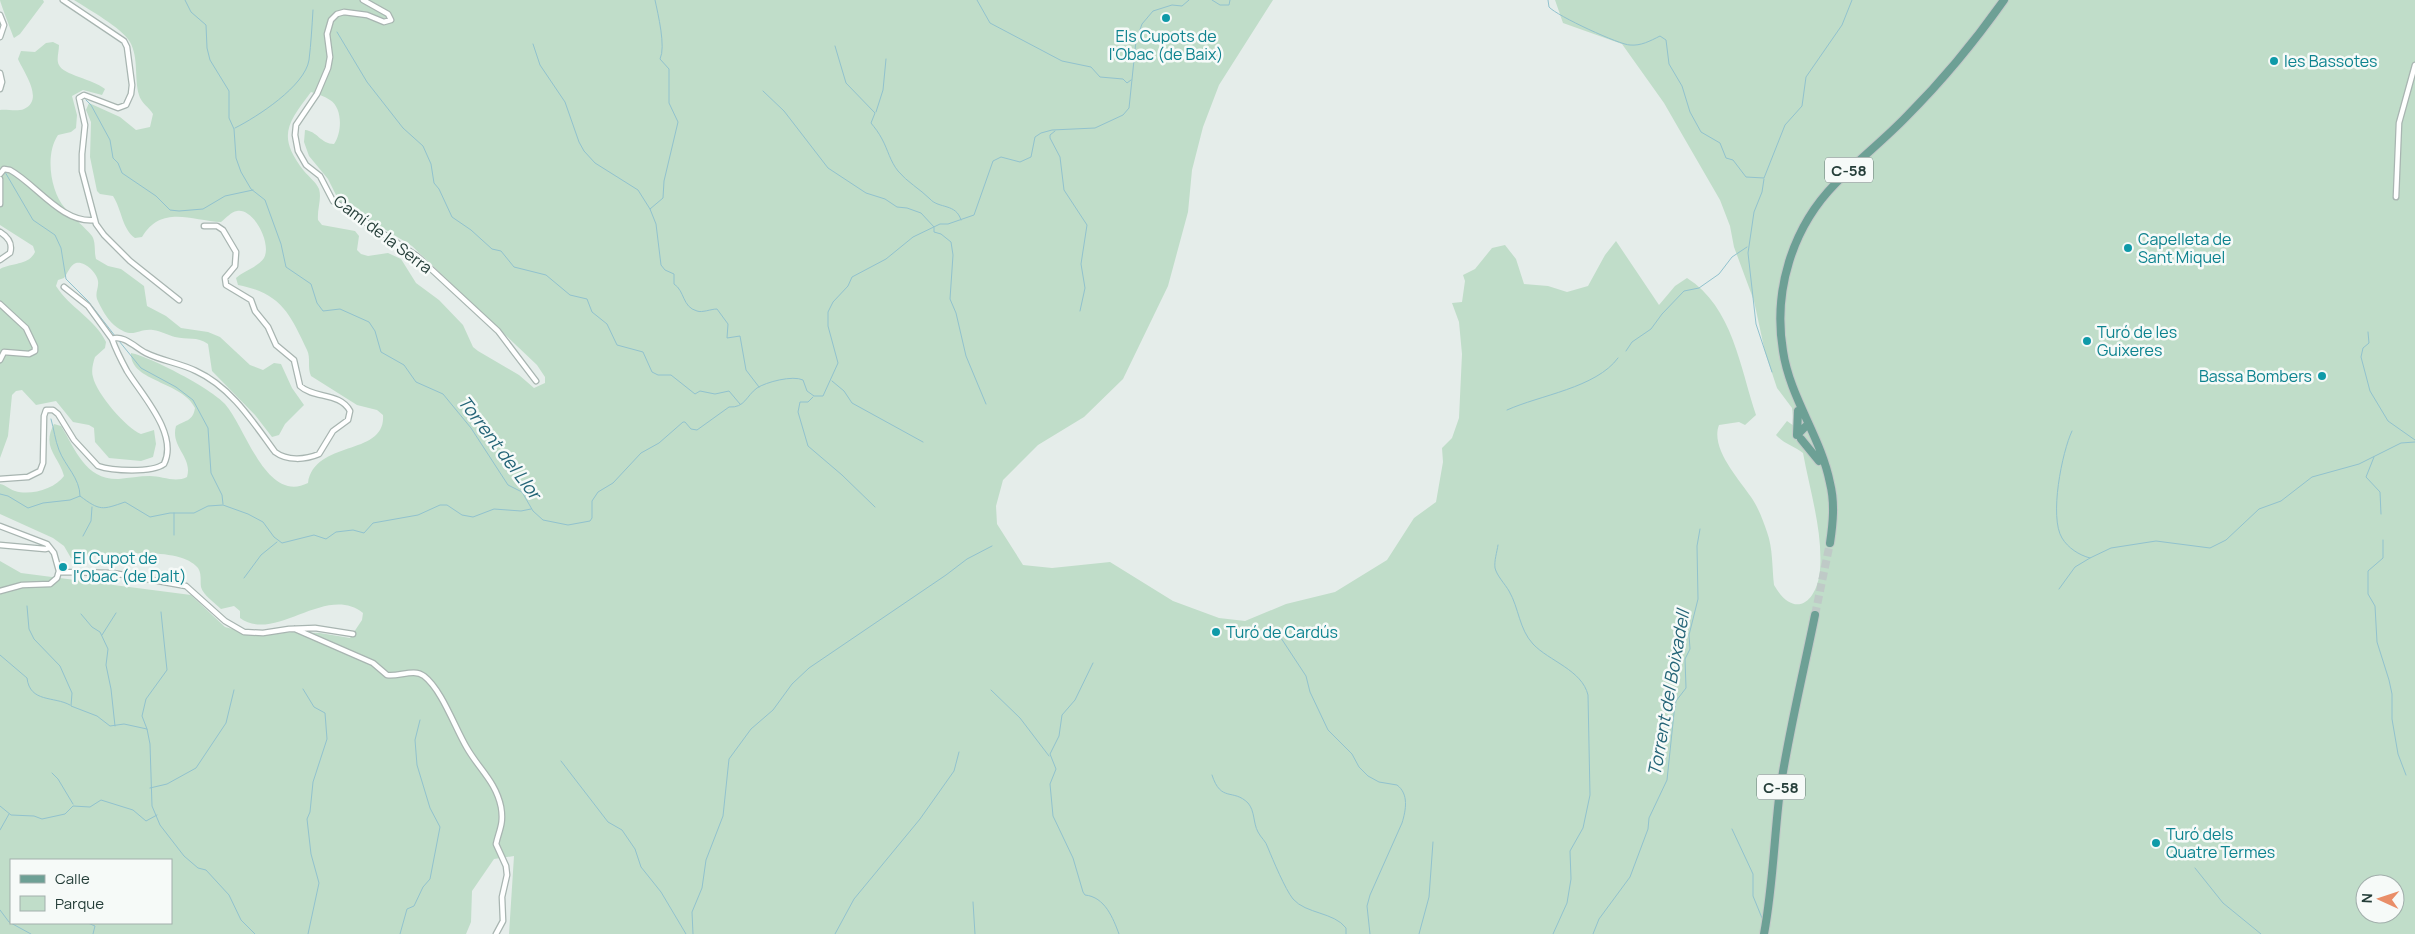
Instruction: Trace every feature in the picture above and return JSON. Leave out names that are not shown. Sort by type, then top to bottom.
[{"type":"main road","name":"C-58","points":[[1832,527],[1828,488],[1819,460],[1803,437],[1798,411],[1786,382],[1782,362],[1777,312],[1782,276],[1794,240],[1811,208],[1921,96],[1967,44],[2000,0]]},
{"type":"main road","name":"C-58","points":[[1830,543],[1834,514],[1830,483],[1784,361],[1780,312],[1784,277],[1797,241],[1814,210],[1826,194],[1918,105],[1969,46],[2004,0]]},
{"type":"main road","points":[[1797,398],[1803,437],[1819,460]]},
{"type":"main road","points":[[1803,437],[1814,437]]},
{"type":"main road","name":"C-58","points":[[1766,934],[1778,873],[1784,791],[1815,615]]},
{"type":"street","points":[[63,0],[99,26],[122,38],[127,47],[132,85],[131,94],[126,105],[118,108],[84,95],[80,98],[86,125],[82,171],[95,220],[104,235],[122,254],[179,300]]},
{"type":"street","name":"Camí de la Serra","points":[[362,0],[388,14],[391,20],[384,22],[367,15],[344,12],[337,14],[331,20],[327,34],[330,57],[328,68],[317,94],[300,117],[295,129],[295,138],[301,157],[309,169],[320,176],[333,201],[417,256],[502,336],[536,381]]},
{"type":"street","points":[[0,15],[4,25],[0,37]]},
{"type":"street","points":[[2396,197],[2399,123],[2415,65]]},
{"type":"street","points":[[0,73],[2,82],[0,90]]},
{"type":"street","points":[[0,174],[4,170],[10,170],[38,193],[79,220],[95,220]]},
{"type":"street","points":[[0,179],[0,204]]},
{"type":"street","points":[[112,339],[122,338],[152,356],[202,374],[226,391],[249,414],[275,452],[284,457],[307,458],[319,454],[333,431],[348,420],[350,411],[344,403],[311,393],[300,386],[294,360],[276,344],[266,324],[255,311],[251,300],[226,285],[225,278],[235,266],[237,258],[228,236],[217,226],[204,226]]},
{"type":"street","points":[[0,232],[10,240],[12,246],[10,253],[0,260]]},
{"type":"street","points":[[0,479],[28,477],[40,471],[43,463],[44,416],[46,410],[50,409],[58,414],[81,450],[98,466],[146,469],[158,468],[164,464],[167,450],[162,427],[127,371],[112,339],[88,306],[64,288]]},
{"type":"street","points":[[0,304],[26,328],[35,351],[29,354],[4,352],[0,360]]},
{"type":"street","points":[[0,526],[47,544],[54,553],[59,572],[57,578],[50,584],[22,585],[0,591]]},
{"type":"street","points":[[0,545],[49,548]]},
{"type":"street","points":[[59,572],[113,573],[182,584],[192,589],[225,621],[244,632],[263,633],[295,629],[322,629],[353,634]]},
{"type":"street","points":[[295,629],[373,663],[387,675],[421,674],[441,696],[467,749],[492,781],[500,805],[501,830],[496,844],[507,875],[502,897],[502,925],[496,934]]},
{"type":"green space","points":[[0,0],[43,0],[44,2],[20,34],[14,38]]},
{"type":"green space","points":[[74,0],[1273,0],[1219,85],[1203,127],[1192,170],[1188,212],[1168,286],[1123,379],[1084,417],[1038,445],[1003,480],[996,506],[997,524],[1023,565],[1052,568],[1110,562],[1173,601],[1219,618],[1245,621],[1286,604],[1335,592],[1387,560],[1414,518],[1436,502],[1443,462],[1442,448],[1452,438],[1459,418],[1462,354],[1459,322],[1452,303],[1462,302],[1465,281],[1463,275],[1475,269],[1492,248],[1505,245],[1516,259],[1524,284],[1548,286],[1567,292],[1588,286],[1605,255],[1616,241],[1659,305],[1675,286],[1687,278],[1703,290],[1715,305],[1733,340],[1756,415],[1745,425],[1739,422],[1719,425],[1717,434],[1722,453],[1754,501],[1762,518],[1770,545],[1774,585],[1789,602],[1797,604],[1803,603],[1814,591],[1820,570],[1820,541],[1803,453],[1782,441],[1776,435],[1787,421],[1794,426],[1792,408],[1777,388],[1765,352],[1754,301],[1734,247],[1730,226],[1720,200],[1664,103],[1622,44],[1563,23],[1555,0],[2415,0],[2415,934],[509,934],[514,856],[494,859],[472,891],[471,922],[466,934],[0,934],[0,561],[21,573],[191,595],[225,627],[258,636],[292,632],[320,633],[350,638],[362,620],[363,613],[349,606],[333,605],[317,608],[269,624],[254,624],[240,618],[240,611],[234,606],[221,609],[210,599],[201,587],[198,568],[188,560],[174,556],[138,553],[71,558],[64,546],[53,538],[0,514],[0,484],[15,491],[28,493],[55,485],[64,476],[50,446],[50,432],[54,424],[61,426],[83,462],[98,475],[119,479],[146,476],[173,479],[187,477],[187,464],[178,446],[175,433],[176,426],[191,418],[195,408],[179,392],[139,370],[133,363],[131,353],[181,374],[218,398],[233,415],[249,445],[269,474],[280,483],[293,487],[308,483],[313,469],[323,460],[374,437],[381,428],[383,415],[377,410],[357,405],[311,376],[307,350],[295,326],[282,307],[265,293],[238,285],[236,278],[261,261],[266,252],[266,244],[260,228],[250,215],[237,211],[221,222],[168,217],[150,227],[142,237],[135,238],[127,230],[113,196],[100,194],[97,191],[90,157],[91,122],[86,110],[89,103],[120,117],[136,130],[150,127],[153,114],[139,95],[133,48],[126,37],[112,25]],"holes":[[[311,92],[330,100],[337,109],[340,121],[339,134],[334,144],[326,142],[305,130],[304,142],[309,156],[328,179],[339,201],[412,246],[537,365],[545,377],[545,383],[534,388],[519,375],[473,347],[463,325],[439,300],[416,283],[401,259],[388,253],[368,256],[361,254],[357,250],[359,236],[355,231],[322,225],[318,220],[319,189],[304,171],[290,148],[288,130],[296,113]]]},
{"type":"green space","points":[[53,42],[59,45],[59,65],[66,72],[93,82],[105,89],[102,95],[83,90],[72,96],[77,115],[76,128],[71,132],[58,135],[52,152],[51,172],[60,201],[92,236],[96,259],[108,266],[121,269],[144,286],[147,306],[166,316],[181,328],[208,332],[220,337],[250,365],[263,370],[274,363],[281,364],[292,388],[304,405],[285,424],[279,435],[272,437],[255,415],[212,371],[208,344],[200,340],[179,338],[153,330],[131,333],[121,330],[109,320],[102,310],[96,294],[98,281],[95,275],[87,266],[76,263],[64,278],[58,280],[56,286],[89,320],[106,342],[105,348],[95,357],[92,372],[95,384],[113,410],[135,431],[141,434],[154,430],[156,444],[153,457],[141,461],[109,458],[95,442],[94,428],[89,425],[73,422],[56,401],[36,405],[22,390],[16,391],[12,395],[8,436],[0,458],[0,269],[24,262],[35,252],[33,246],[0,225],[0,110],[21,110],[30,105],[33,99],[33,92],[18,59],[21,51],[35,52],[46,43]]},
{"type":"waterway","name":"Torrent del Llor","points":[[185,0],[191,12],[206,25],[207,48],[210,60],[229,91],[229,118],[234,129],[236,158],[241,172],[251,189],[265,200],[281,244],[286,267],[311,284],[317,303],[323,311],[340,309],[369,322],[375,331],[381,352],[404,365],[416,382],[443,394],[471,428],[508,485],[522,492],[533,511],[543,520],[568,525],[590,521],[592,518],[592,501],[598,492],[613,483],[641,453],[659,443],[683,422],[691,429],[697,430],[729,407],[742,404],[757,388],[780,380],[793,378],[803,380],[807,391],[814,396],[823,396],[838,363],[828,326],[828,312],[833,302],[848,286],[852,277],[886,259],[913,237],[940,224],[948,224],[974,215],[993,161],[1001,157],[1020,162],[1031,157],[1035,137],[1041,133],[1052,130],[1095,128],[1123,115],[1129,108],[1136,41],[1142,24],[1153,11],[1172,5],[1182,6],[1189,0]]},
{"type":"waterway","points":[[655,0],[662,39],[660,59],[669,69],[669,103],[678,122],[664,181],[663,198],[650,209],[656,224],[661,265],[665,270],[674,274],[674,284],[692,309],[699,311],[717,309],[728,324],[727,338],[740,336],[746,370],[759,387]]},
{"type":"waterway","points":[[977,0],[990,23],[1062,61],[1091,67],[1100,77],[1123,79],[1127,83],[1131,80]]},
{"type":"waterway","name":"Torrent del Llor","points":[[1212,0],[1220,5],[1229,5],[1230,0]]},
{"type":"waterway","name":"Torrent del Llor","points":[[1548,0],[1549,7],[1564,17],[1624,44],[1642,44],[1660,36],[1666,40],[1669,64],[1682,86],[1690,112],[1701,132],[1720,143],[1726,158],[1733,160],[1746,177],[1764,178],[1785,125],[1802,106],[1806,77],[1842,25],[1852,0]]},
{"type":"waterway","points":[[235,128],[279,100],[306,70],[309,60],[313,10]]},
{"type":"waterway","points":[[337,32],[367,82],[403,128],[423,146],[431,164],[434,183],[439,189],[452,217],[471,230],[492,249],[501,251],[514,267],[546,275],[570,295],[587,299],[592,312],[607,324],[617,345],[643,352],[652,372],[658,375],[671,375],[695,394],[700,391],[715,394],[729,391],[740,404]]},
{"type":"waterway","points":[[533,44],[540,65],[565,102],[584,151],[595,163],[638,190],[650,209]]},
{"type":"waterway","points":[[835,46],[846,83],[875,113],[871,123],[881,137],[898,171],[934,202],[955,211],[961,220]]},
{"type":"waterway","points":[[876,112],[883,90],[886,59]]},
{"type":"waterway","points":[[763,91],[784,111],[828,168],[866,193],[885,199],[897,207],[921,213],[934,227]]},
{"type":"waterway","points":[[86,100],[91,105],[110,140],[113,158],[118,163],[122,173],[156,196],[170,210],[203,209],[225,196],[253,190]]},
{"type":"waterway","points":[[1055,131],[1050,135],[1050,138],[1060,157],[1064,190],[1087,225],[1081,264],[1085,288],[1080,311]]},
{"type":"waterway","points":[[5,172],[33,220],[55,235],[61,248],[66,279],[88,301],[115,336]]},
{"type":"waterway","points":[[1764,179],[1762,192],[1754,212],[1748,253],[1756,324],[1772,372]]},
{"type":"waterway","points":[[934,228],[934,232],[941,234],[951,242],[953,255],[950,299],[956,313],[966,356],[986,404]]},
{"type":"waterway","points":[[1626,351],[1632,342],[1651,329],[1662,314],[1684,291],[1699,288],[1719,274],[1732,257],[1747,247]]},
{"type":"waterway","points":[[2368,332],[2369,343],[2363,348],[2361,357],[2370,391],[2388,421],[2415,440]]},
{"type":"waterway","points":[[119,341],[141,368],[176,387],[193,400],[208,428],[211,473],[222,495],[223,504]]},
{"type":"waterway","points":[[1507,410],[1582,384],[1596,377],[1618,358]]},
{"type":"waterway","points":[[832,381],[844,391],[852,403],[923,442]]},
{"type":"waterway","points":[[813,397],[808,402],[800,402],[798,412],[808,446],[875,507]]},
{"type":"waterway","points":[[51,419],[59,450],[78,483],[80,496]]},
{"type":"waterway","points":[[2072,431],[2064,454],[2058,485],[2058,528],[2067,545],[2078,553],[2090,558],[2111,548],[2156,541],[2210,548],[2226,540],[2259,509],[2281,501],[2312,477],[2359,464],[2401,443],[2415,442]]},
{"type":"waterway","points":[[2374,457],[2366,477],[2380,492],[2381,514]]},
{"type":"waterway","points":[[0,494],[8,496],[28,508],[43,503],[70,500],[80,496],[101,508],[125,502],[150,517],[170,513],[194,513],[208,506],[223,505],[263,522],[274,537],[282,543],[314,535],[326,539],[336,532],[353,530],[364,533],[373,523],[418,515],[440,505],[447,505],[462,515],[473,517],[494,509],[521,511],[531,509]]},
{"type":"waterway","points":[[83,536],[91,521],[92,507]]},
{"type":"waterway","points":[[174,513],[174,535]]},
{"type":"waterway","name":"Torrent del Boixadell","points":[[1593,934],[1599,919],[1630,877],[1648,829],[1649,818],[1667,780],[1676,701],[1686,688],[1685,659],[1690,649],[1689,635],[1698,599],[1697,546],[1700,529]]},
{"type":"waterway","points":[[2383,540],[2383,558],[2368,571],[2368,594],[2375,606],[2377,642],[2389,680],[2392,694],[2392,719],[2398,754],[2406,775]]},
{"type":"waterway","points":[[244,578],[261,555],[277,542]]},
{"type":"waterway","points":[[1498,545],[1495,568],[1512,598],[1528,638],[1540,650],[1572,672],[1585,686],[1588,695],[1590,795],[1583,828],[1570,851],[1571,879],[1567,903],[1553,934]]},
{"type":"waterway","points":[[693,934],[692,912],[702,888],[706,860],[723,816],[729,759],[751,729],[773,710],[792,684],[809,668],[967,559],[992,546]]},
{"type":"waterway","points":[[2059,589],[2075,567],[2090,558]]},
{"type":"waterway","points":[[27,606],[29,629],[34,639],[60,666],[72,693],[71,706],[97,716],[110,726],[124,724],[147,729],[150,744],[152,806],[160,825],[184,856],[198,868],[206,870],[229,895],[241,920],[255,934]]},
{"type":"waterway","points":[[147,729],[142,716],[146,699],[167,670],[161,612]]},
{"type":"waterway","points":[[102,635],[116,613]]},
{"type":"waterway","points":[[81,614],[92,627],[100,632],[108,649],[106,665],[115,726]]},
{"type":"waterway","points":[[1279,635],[1306,676],[1310,692],[1328,730],[1352,754],[1359,767],[1368,776],[1379,782],[1397,785],[1405,798],[1405,813],[1402,823],[1370,895],[1367,906],[1370,934]]},
{"type":"waterway","points":[[0,655],[27,678],[29,686],[38,695],[70,705]]},
{"type":"waterway","points":[[1093,663],[1075,700],[1062,715],[1059,736],[1050,754],[1056,769],[1050,784],[1053,816],[1073,858],[1083,892],[1085,895],[1103,904],[1111,915],[1119,934]]},
{"type":"waterway","points":[[303,689],[314,707],[325,713],[327,739],[313,782],[310,812],[307,819],[311,854],[319,883],[308,934]]},
{"type":"waterway","points":[[150,788],[167,784],[196,768],[226,723],[234,690]]},
{"type":"waterway","points":[[991,690],[1020,718],[1049,756]]},
{"type":"waterway","points":[[400,934],[407,909],[414,906],[423,887],[430,879],[440,827],[430,808],[417,765],[415,740],[420,720]]},
{"type":"waterway","points":[[835,934],[854,899],[920,819],[954,771],[959,752]]},
{"type":"waterway","points":[[561,761],[608,822],[622,830],[635,849],[641,867],[661,892],[686,934]]},
{"type":"waterway","points":[[52,773],[58,779],[73,804]]},
{"type":"waterway","points":[[1212,775],[1219,789],[1243,799],[1250,806],[1258,832],[1266,843],[1283,882],[1293,899],[1305,908],[1341,923],[1346,928],[1346,934]]},
{"type":"waterway","points":[[0,806],[11,815],[34,816],[42,819],[65,814],[73,806],[90,807],[101,800],[133,810],[146,821],[157,815]]},
{"type":"waterway","points":[[0,830],[9,814]]},
{"type":"waterway","points":[[1732,829],[1753,874],[1753,896],[1762,918]]},
{"type":"waterway","points":[[1419,934],[1429,897],[1433,842]]},
{"type":"waterway","points":[[2195,868],[2223,903],[2261,934]]},
{"type":"waterway","points":[[973,902],[975,934]]},
{"type":"waterway","points":[[0,910],[10,923]]},
{"type":"waterway","points":[[13,924],[31,934]]},
{"type":"waterway","points":[[90,924],[95,926],[93,934]]},
{"type":"tunnel","points":[[1815,615],[1830,543]]},
{"type":"place","name":"Els Cupots de l'Obac (de Baix)","points":[[1166,18]]},
{"type":"place","name":"les Bassotes","points":[[2274,61]]},
{"type":"place","name":"Capelleta de Sant Miquel","points":[[2128,248]]},
{"type":"place","name":"Turó de les Guixeres","points":[[2087,341]]},
{"type":"place","name":"Bassa Bombers","points":[[2322,376]]},
{"type":"place","name":"El Cupot de l'Obac (de Dalt)","points":[[63,567]]},
{"type":"place","name":"Turó de Cardús","points":[[1216,632]]},
{"type":"place","name":"Turó dels Quatre Termes","points":[[2156,843]]}]
